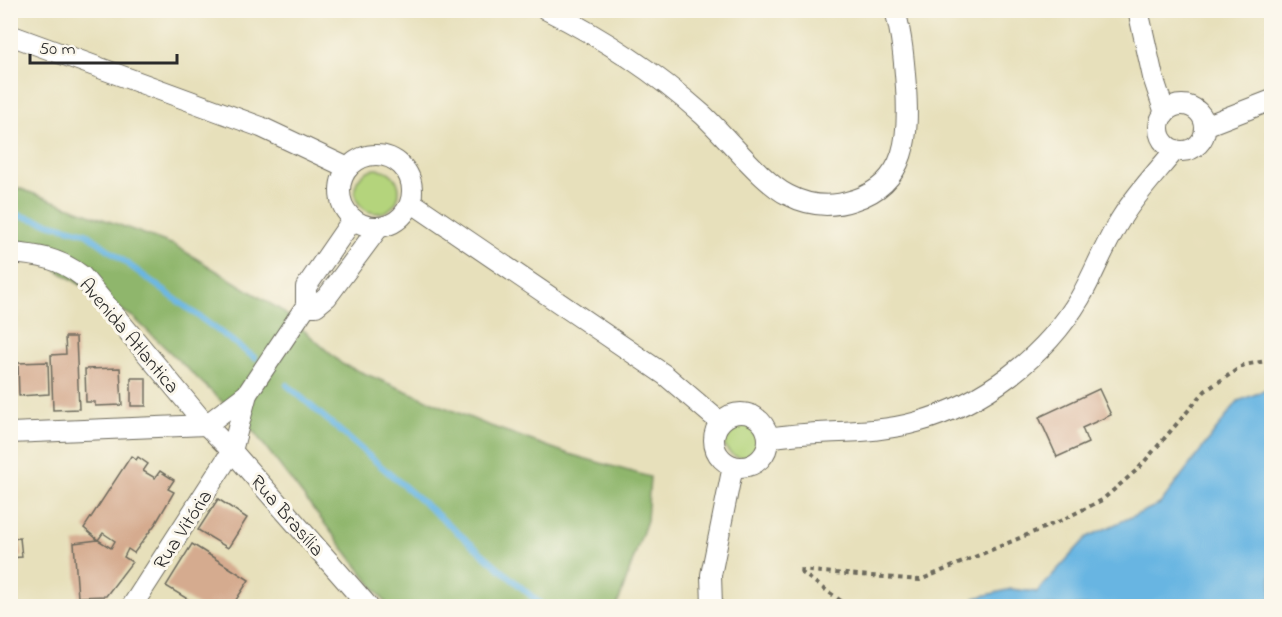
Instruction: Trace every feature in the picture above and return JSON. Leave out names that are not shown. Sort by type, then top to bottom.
[{"type":"street","points":[[547,10],[602,40],[667,85],[709,120],[785,194],[814,204],[829,205],[844,204],[871,192],[892,173],[904,148],[908,120],[903,39],[895,10]]},
{"type":"street","points":[[1138,10],[1153,77],[1165,113]]},
{"type":"street","points":[[10,35],[261,127],[348,168]]},
{"type":"street","points":[[1205,126],[1272,100]]},
{"type":"street","points":[[769,438],[802,432],[861,433],[890,429],[943,414],[990,390],[1031,357],[1066,318],[1081,297],[1123,215],[1175,150],[1193,148],[1204,135],[1203,117],[1190,106],[1172,107],[1160,121],[1162,138],[1175,150]]},
{"type":"street","points":[[374,155],[388,157],[400,163],[409,174],[413,188],[411,202],[404,214],[393,224],[379,227],[365,225],[353,219],[344,208],[340,194],[342,180],[348,168],[360,159],[374,155]]},
{"type":"street","points":[[411,202],[665,375],[720,423]]},
{"type":"street","points":[[10,433],[206,425],[247,394],[306,306],[306,287],[353,219]]},
{"type":"street","points":[[306,306],[316,306],[327,297],[379,227]]},
{"type":"street","name":"Avenida Atlantica","points":[[10,253],[49,257],[68,265],[82,276],[206,425]]},
{"type":"street","name":"Rua Vitória","points":[[140,604],[232,451],[247,394]]},
{"type":"street","points":[[739,413],[750,414],[766,428],[769,438],[762,458],[754,465],[744,468],[724,461],[717,453],[714,442],[715,432],[720,423],[739,413]]},
{"type":"street","name":"Rua Brasília","points":[[206,425],[232,451],[368,606]]},
{"type":"street","points":[[712,606],[711,575],[733,466]]},
{"type":"path","points":[[848,606],[798,570],[920,580],[1060,521],[1102,500],[1138,469],[1205,390],[1244,364],[1272,360]]},
{"type":"green space","points":[[377,169],[386,170],[393,175],[398,182],[398,200],[393,207],[386,212],[377,213],[368,212],[361,207],[356,200],[355,191],[356,182],[361,175],[368,170]]},
{"type":"green space","points":[[10,185],[174,245],[281,310],[342,364],[485,424],[569,454],[650,477],[647,520],[617,606],[388,606],[254,432],[133,317],[39,259],[11,252]]},
{"type":"green space","points":[[741,423],[753,428],[758,440],[753,452],[741,457],[729,452],[724,440],[729,428]]},
{"type":"water","points":[[1271,388],[1271,606],[974,606],[974,598],[1011,589],[1037,592],[1087,537],[1160,504],[1238,401]]},
{"type":"building","points":[[65,337],[76,337],[79,409],[53,410],[51,355],[66,354]]},
{"type":"building","points":[[48,362],[49,394],[19,396],[18,363]]},
{"type":"building","points":[[120,368],[122,405],[95,406],[95,402],[86,402],[85,369]]},
{"type":"building","points":[[131,378],[146,378],[146,406],[131,406]]},
{"type":"building","points":[[1099,389],[1111,415],[1082,428],[1088,443],[1057,457],[1039,417]]},
{"type":"building","points":[[131,456],[136,460],[138,457],[148,464],[143,471],[155,478],[160,471],[174,480],[168,489],[174,492],[156,523],[134,553],[128,549],[124,557],[132,562],[106,596],[78,597],[74,543],[98,540],[84,528]],"holes":[[[103,533],[115,541],[111,548],[98,540]]]},
{"type":"building","points":[[218,499],[247,518],[228,548],[198,530]]},
{"type":"building","points":[[20,538],[22,557],[10,558],[10,539]]},
{"type":"building","points":[[192,544],[249,580],[232,606],[199,606],[166,586]]},
{"type":"waterway","points":[[10,213],[86,233],[255,358]]},
{"type":"waterway","points":[[287,385],[543,606]]}]
